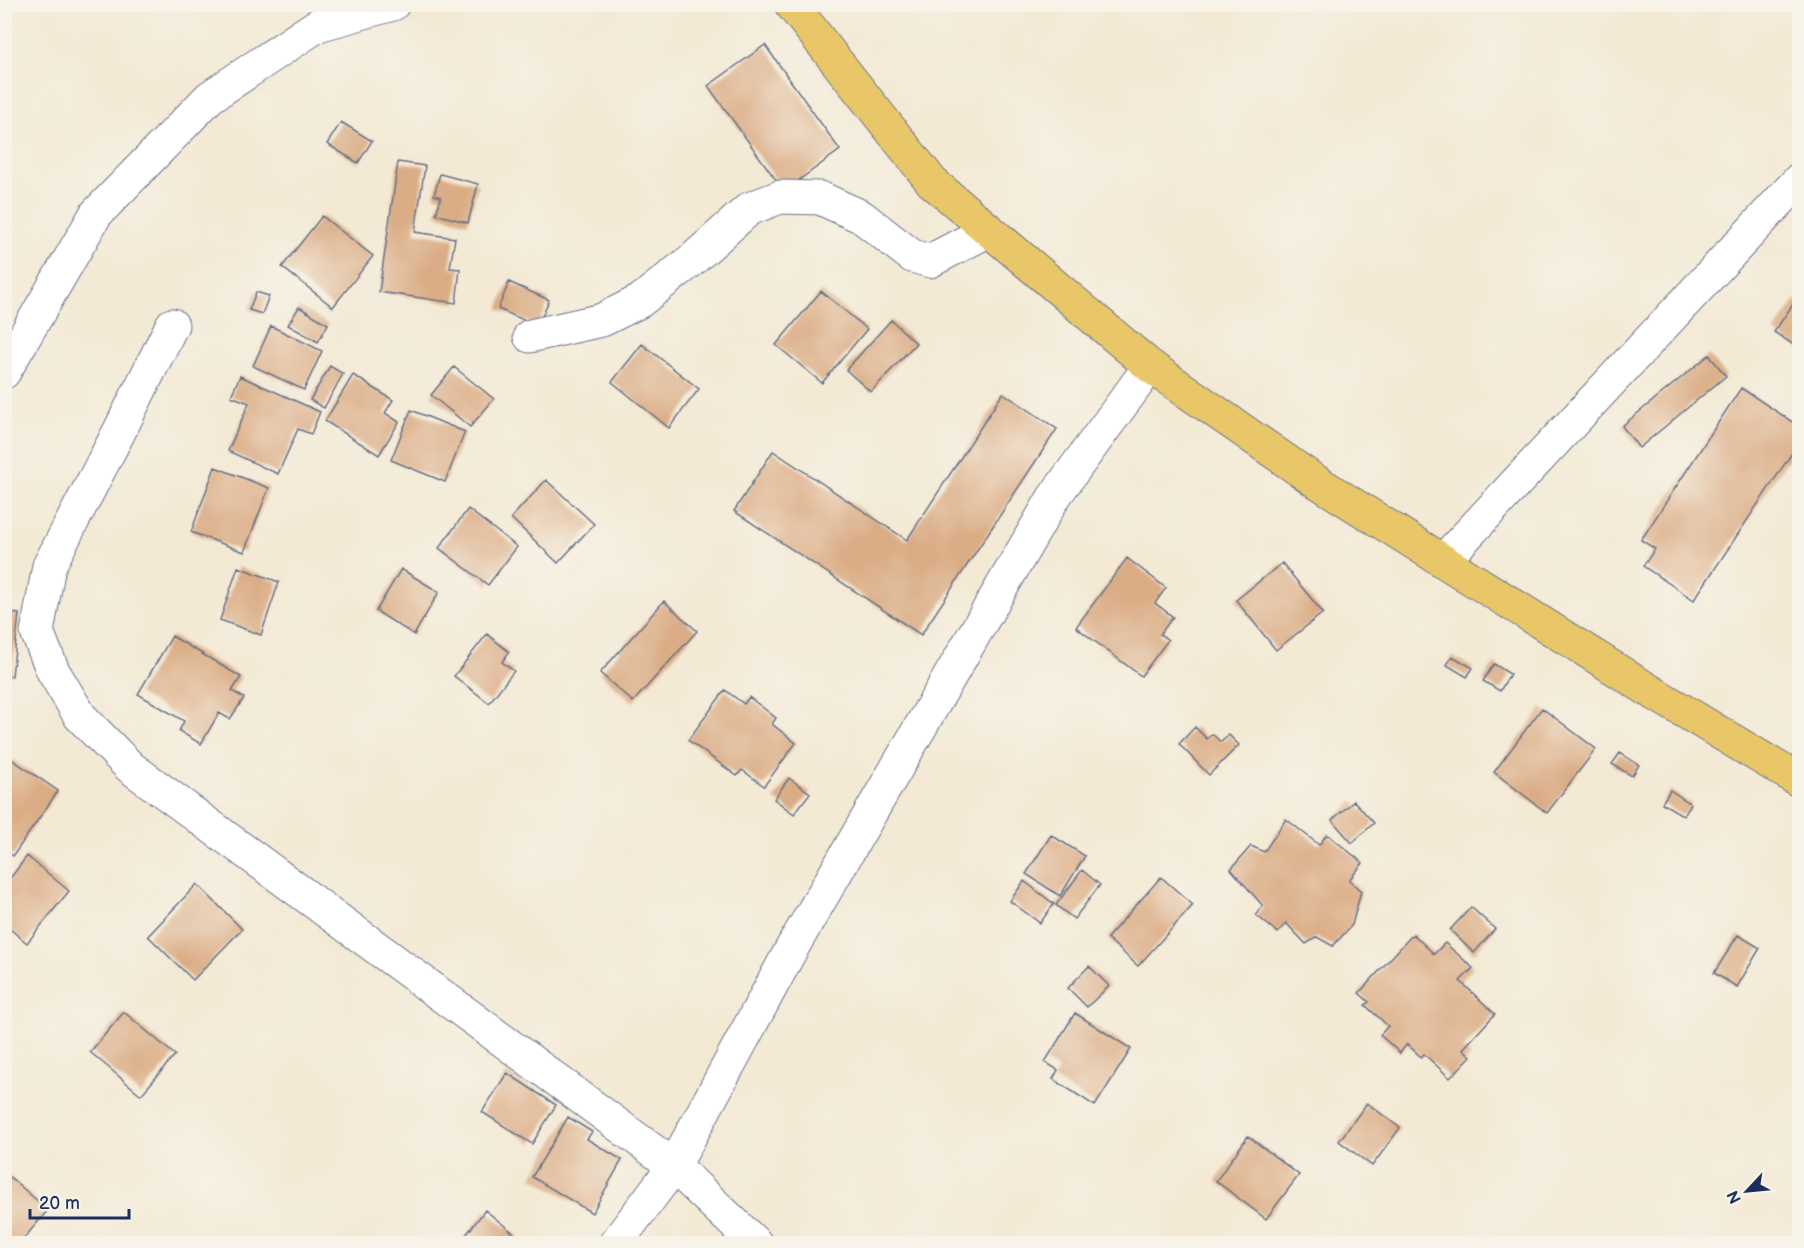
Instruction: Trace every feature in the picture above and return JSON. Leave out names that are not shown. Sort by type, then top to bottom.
[{"type":"main road","points":[[796,6],[932,182],[1150,366],[1311,478],[1800,781]]},
{"type":"street","points":[[4,372],[96,214],[210,97],[318,25],[393,4]]},
{"type":"street","points":[[1443,561],[1800,179]]},
{"type":"street","points":[[530,336],[602,320],[640,302],[692,260],[749,209],[780,197],[820,198],[862,217],[912,256],[930,261],[988,230]]},
{"type":"street","points":[[172,325],[50,566],[37,632],[53,671],[80,716],[130,767],[674,1166],[756,1244]]},
{"type":"street","points":[[615,1244],[674,1166],[792,948],[1054,497],[1150,366]]},
{"type":"building","points":[[765,45],[840,150],[784,191],[708,86]]},
{"type":"building","points":[[341,122],[372,141],[358,163],[327,144]]},
{"type":"building","points":[[398,162],[425,166],[415,232],[455,238],[450,268],[460,269],[456,303],[379,292]]},
{"type":"building","points":[[440,174],[478,184],[468,223],[436,214],[441,197],[434,195]]},
{"type":"building","points":[[322,216],[373,256],[333,307],[282,267]]},
{"type":"building","points":[[509,282],[549,300],[538,326],[498,309]]},
{"type":"building","points":[[821,291],[867,329],[822,383],[776,345]]},
{"type":"building","points":[[256,292],[269,296],[262,314],[249,310]]},
{"type":"building","points":[[1800,294],[1800,349],[1774,332]]},
{"type":"building","points":[[299,307],[328,324],[318,342],[288,325]]},
{"type":"building","points":[[891,320],[916,343],[871,392],[846,370]]},
{"type":"building","points":[[271,326],[322,351],[304,390],[253,366]]},
{"type":"building","points":[[642,344],[699,389],[669,428],[612,382]]},
{"type":"building","points":[[1709,355],[1726,376],[1639,448],[1622,426]]},
{"type":"building","points":[[330,366],[343,374],[324,408],[310,400]]},
{"type":"building","points":[[454,367],[494,399],[470,427],[431,395]]},
{"type":"building","points":[[353,375],[393,400],[385,413],[399,422],[379,455],[325,421]]},
{"type":"building","points":[[240,376],[320,412],[311,434],[298,429],[278,474],[228,451],[249,403],[231,396]]},
{"type":"building","points":[[1741,388],[1800,427],[1800,441],[1694,600],[1643,566],[1655,549],[1641,540]]},
{"type":"building","points":[[1003,393],[1057,429],[921,635],[734,511],[773,451],[907,540]]},
{"type":"building","points":[[411,410],[465,432],[445,482],[391,460]]},
{"type":"building","points":[[215,467],[269,488],[244,552],[191,532]]},
{"type":"building","points":[[546,480],[594,524],[558,563],[511,518]]},
{"type":"building","points":[[468,509],[517,547],[488,585],[439,548]]},
{"type":"building","points":[[1127,558],[1166,588],[1155,603],[1173,617],[1160,634],[1168,640],[1141,676],[1076,627]]},
{"type":"building","points":[[1282,563],[1323,613],[1276,650],[1236,600]]},
{"type":"building","points":[[238,567],[279,582],[261,635],[220,620]]},
{"type":"building","points":[[401,569],[439,592],[414,635],[376,611]]},
{"type":"building","points":[[664,601],[697,631],[633,702],[600,673]]},
{"type":"building","points":[[4,612],[19,614],[12,676],[4,675]]},
{"type":"building","points":[[487,634],[509,652],[502,662],[514,671],[489,703],[454,676]]},
{"type":"building","points":[[172,636],[241,677],[232,691],[244,698],[230,719],[219,713],[201,744],[179,731],[184,721],[138,694]]},
{"type":"building","points":[[1452,656],[1473,668],[1467,677],[1447,665]]},
{"type":"building","points":[[1494,664],[1510,674],[1500,691],[1483,681]]},
{"type":"building","points":[[725,690],[744,704],[749,697],[776,718],[772,724],[796,743],[764,786],[742,770],[737,776],[688,740]]},
{"type":"building","points":[[1542,708],[1596,749],[1547,813],[1494,772]]},
{"type":"building","points":[[1195,727],[1207,739],[1212,734],[1221,742],[1229,735],[1239,745],[1209,775],[1179,744]]},
{"type":"building","points":[[1620,753],[1639,765],[1632,776],[1612,764]]},
{"type":"building","points":[[4,754],[58,791],[13,856],[4,850]]},
{"type":"building","points":[[789,778],[810,793],[794,814],[774,799]]},
{"type":"building","points":[[1670,790],[1691,804],[1684,816],[1662,803]]},
{"type":"building","points":[[1354,801],[1374,823],[1352,843],[1332,820]]},
{"type":"building","points":[[1286,819],[1319,845],[1327,834],[1363,863],[1349,880],[1361,891],[1352,925],[1333,946],[1317,937],[1306,944],[1286,923],[1278,933],[1256,915],[1263,906],[1231,869],[1251,846],[1264,852]]},
{"type":"building","points":[[1051,835],[1085,856],[1060,896],[1026,874]]},
{"type":"building","points":[[27,856],[69,891],[27,943],[5,925],[5,885]]},
{"type":"building","points":[[1082,870],[1100,885],[1074,919],[1056,905]]},
{"type":"building","points":[[1161,877],[1193,905],[1138,966],[1107,938]]},
{"type":"building","points":[[1024,881],[1054,904],[1040,923],[1010,901]]},
{"type":"building","points":[[197,884],[242,929],[193,980],[148,936]]},
{"type":"building","points":[[1471,907],[1495,929],[1474,953],[1450,930]]},
{"type":"building","points":[[1413,934],[1434,954],[1445,943],[1473,968],[1460,981],[1495,1014],[1463,1049],[1471,1056],[1450,1078],[1424,1054],[1421,1057],[1407,1044],[1400,1053],[1380,1035],[1388,1026],[1365,1005],[1369,1002],[1359,993]]},
{"type":"building","points":[[1738,935],[1760,948],[1737,987],[1714,973]]},
{"type":"building","points":[[1089,966],[1109,986],[1087,1007],[1068,988]]},
{"type":"building","points":[[124,1012],[175,1055],[141,1095],[90,1052]]},
{"type":"building","points":[[1075,1013],[1131,1049],[1095,1106],[1053,1079],[1058,1070],[1045,1062]]},
{"type":"building","points":[[507,1073],[556,1105],[532,1144],[482,1112]]},
{"type":"building","points":[[1367,1103],[1400,1128],[1372,1166],[1339,1141]]},
{"type":"building","points":[[568,1117],[592,1132],[587,1139],[622,1160],[592,1213],[532,1177]]},
{"type":"building","points":[[1248,1136],[1299,1175],[1266,1219],[1216,1181]]},
{"type":"building","points":[[4,1172],[48,1210],[19,1244],[13,1244],[4,1237]]},
{"type":"building","points":[[485,1210],[527,1244],[459,1244]]}]
